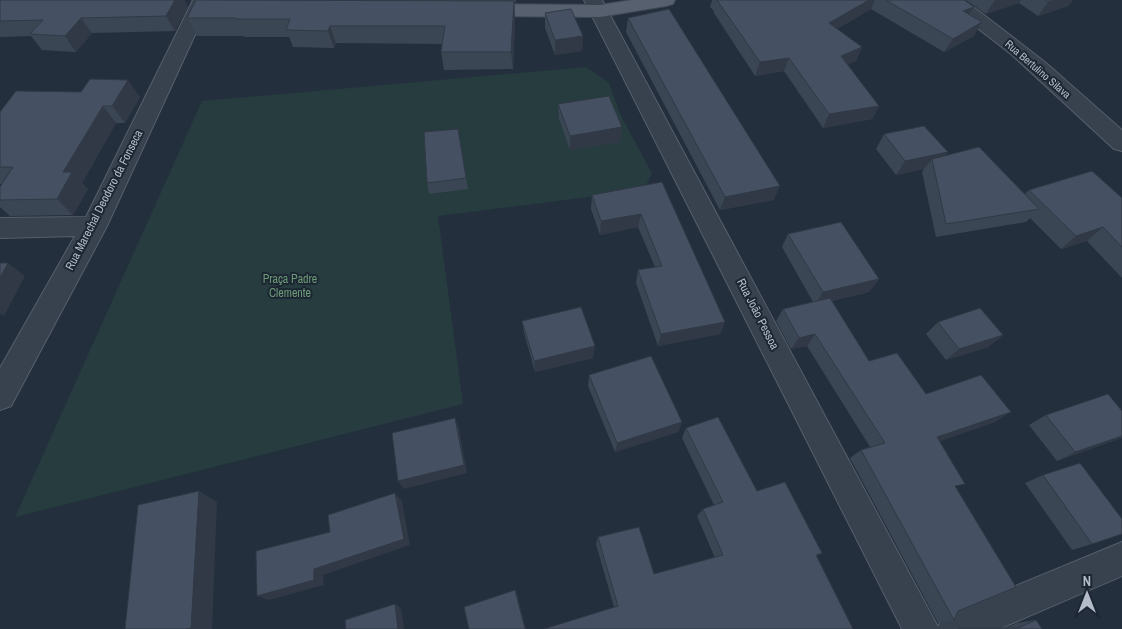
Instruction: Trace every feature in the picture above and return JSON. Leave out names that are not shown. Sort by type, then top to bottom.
[{"type":"main road","points":[[192,0],[208,1]]},
{"type":"main road","points":[[456,10],[597,6],[666,0]]},
{"type":"street","name":"Rua Bertulino Silava","points":[[950,0],[975,16],[1019,51],[1122,143]]},
{"type":"street","name":"Rua Marechal Deodoro da Fonseca","points":[[0,396],[94,226],[208,1]]},
{"type":"street","name":"Rua João Pessoa","points":[[597,6],[921,629]]},
{"type":"street","points":[[0,228],[94,226]]},
{"type":"street","points":[[956,629],[1122,559]]},
{"type":"green space","name":"Praça Padre Clemente","points":[[586,67],[609,83],[621,116],[652,173],[644,190],[438,216],[463,404],[15,517],[202,101]]},
{"type":"building","points":[[0,0],[175,0],[166,16],[81,18],[65,36],[30,34],[43,20],[0,21]]},
{"type":"building","points":[[196,0],[514,1],[511,52],[441,52],[445,26],[330,26],[328,31],[286,30],[290,19],[187,18]]},
{"type":"building","points":[[717,0],[869,0],[829,23],[862,47],[841,56],[879,106],[829,114],[789,58],[760,62]]},
{"type":"building","points":[[886,0],[964,0],[974,7],[963,11],[982,22],[953,39]]},
{"type":"building","points":[[571,9],[583,36],[555,40],[545,13]]},
{"type":"building","points":[[669,9],[780,186],[725,197],[628,18]]},
{"type":"building","points":[[90,79],[128,80],[112,106],[103,106],[63,172],[72,172],[57,199],[0,200],[0,187],[13,167],[0,167],[0,112],[16,91],[81,92]]},
{"type":"building","points":[[609,96],[622,127],[570,136],[558,104]]},
{"type":"building","points":[[924,126],[948,152],[905,161],[884,134]]},
{"type":"building","points":[[458,129],[466,178],[427,183],[424,132]]},
{"type":"building","points":[[979,147],[1039,209],[946,224],[932,159]]},
{"type":"building","points":[[1092,171],[1122,198],[1122,247],[1103,227],[1076,236],[1029,190]]},
{"type":"building","points":[[662,182],[725,322],[661,334],[638,270],[662,266],[641,214],[601,221],[592,195]]},
{"type":"building","points":[[841,222],[879,279],[823,292],[788,234]]},
{"type":"building","points":[[0,263],[8,263],[0,278]]},
{"type":"building","points":[[830,298],[869,361],[897,353],[926,394],[981,375],[1011,412],[937,437],[965,484],[955,486],[1016,587],[958,611],[954,620],[861,450],[885,443],[815,334],[799,338],[783,309]]},
{"type":"building","points":[[581,307],[595,346],[534,361],[522,321]]},
{"type":"building","points":[[980,308],[1003,335],[959,349],[938,322]]},
{"type":"building","points":[[651,356],[682,422],[617,443],[589,375]]},
{"type":"building","points":[[1108,394],[1122,411],[1122,436],[1075,452],[1046,415]]},
{"type":"building","points":[[718,417],[757,491],[785,482],[822,553],[816,555],[853,629],[544,629],[618,606],[598,537],[639,527],[654,574],[723,555],[703,509],[723,502],[686,428]]},
{"type":"building","points":[[455,418],[464,465],[398,481],[392,433]]},
{"type":"building","points":[[1080,463],[1122,519],[1122,534],[1092,544],[1043,475]]},
{"type":"building","points":[[199,491],[191,628],[125,629],[138,505]]},
{"type":"building","points":[[395,493],[404,539],[314,569],[314,580],[257,596],[256,551],[330,532],[328,515]]},
{"type":"building","points":[[515,590],[525,629],[469,629],[464,607]]},
{"type":"building","points":[[395,604],[398,629],[346,629],[345,620]]},
{"type":"building","points":[[1036,620],[1042,629],[958,629],[1018,628]]}]
